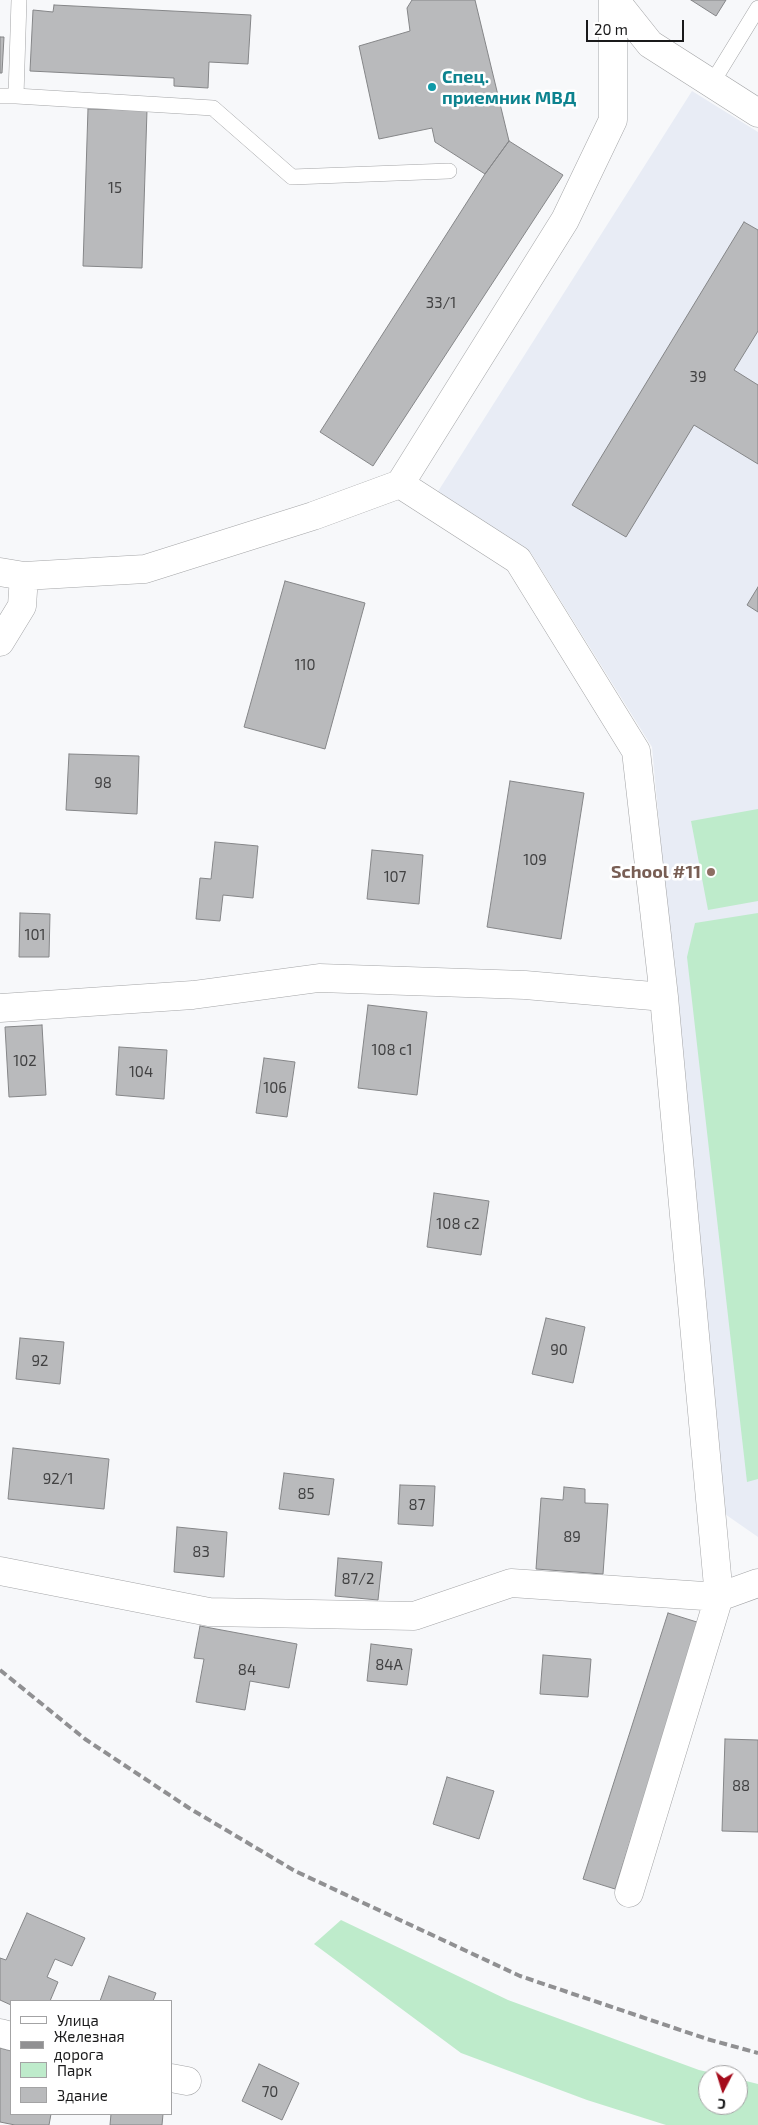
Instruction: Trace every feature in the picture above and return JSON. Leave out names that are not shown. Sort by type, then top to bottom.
[{"type":"street","points":[[614,0],[650,44],[758,113]]},
{"type":"street","points":[[0,642],[22,606],[12,574],[145,569],[314,516],[400,484],[565,220],[613,120],[614,0]]},
{"type":"street","points":[[400,484],[518,560],[636,751],[664,997],[719,1597],[628,1892]]},
{"type":"street","points":[[0,1008],[193,995],[320,978],[525,985],[664,997]]},
{"type":"street","points":[[0,1571],[209,1612],[414,1616],[511,1583],[719,1597],[758,1583]]},
{"type":"lane","points":[[16,96],[19,0]]},
{"type":"lane","points":[[712,84],[758,8]]},
{"type":"lane","points":[[0,96],[213,108],[292,177],[449,171]]},
{"type":"shaded area","name":"School #11","points":[[692,91],[758,132],[758,1537],[722,1512],[652,747],[531,553],[437,493]]},
{"type":"green space","points":[[758,809],[758,901],[708,910],[691,821]]},
{"type":"green space","points":[[758,913],[758,1479],[747,1482],[687,957],[695,923]]},
{"type":"green space","points":[[341,1920],[508,2000],[698,2070],[698,2115],[748,2115],[748,2082],[758,2084],[758,2125],[666,2125],[587,2100],[461,2053],[314,1944]]},
{"type":"building","name":"Спец. приемник МВД","points":[[412,0],[475,0],[509,141],[485,174],[435,142],[432,128],[379,139],[359,46],[410,31],[407,8]]},
{"type":"building","points":[[691,0],[726,0],[716,16]]},
{"type":"building","points":[[54,5],[251,15],[248,64],[209,62],[208,88],[174,86],[174,78],[30,71],[33,10],[53,12]]},
{"type":"building","points":[[0,37],[4,37],[2,73],[0,73]]},
{"type":"building","points":[[88,109],[147,110],[142,268],[83,266]]},
{"type":"building","points":[[509,141],[563,175],[373,466],[320,432],[485,174]]},
{"type":"building","points":[[744,222],[758,230],[758,331],[734,370],[758,385],[758,464],[694,425],[626,537],[572,505]]},
{"type":"building","points":[[285,581],[365,603],[325,749],[244,727]]},
{"type":"building","points":[[758,587],[758,612],[747,605]]},
{"type":"building","points":[[69,754],[139,756],[137,814],[66,810]]},
{"type":"building","points":[[510,781],[584,793],[561,939],[487,927]]},
{"type":"building","points":[[215,842],[258,846],[253,898],[223,895],[220,921],[196,919],[200,878],[211,879]]},
{"type":"building","points":[[372,850],[423,855],[419,904],[367,899]]},
{"type":"building","points":[[20,913],[50,914],[49,957],[19,957]]},
{"type":"building","points":[[368,1005],[427,1012],[417,1095],[358,1088]]},
{"type":"building","points":[[42,1025],[46,1095],[9,1097],[5,1027]]},
{"type":"building","points":[[119,1047],[167,1050],[164,1099],[116,1095]]},
{"type":"building","points":[[264,1058],[295,1062],[287,1117],[256,1113]]},
{"type":"building","points":[[434,1193],[489,1201],[481,1255],[427,1247]]},
{"type":"building","points":[[546,1318],[585,1327],[573,1383],[532,1374]]},
{"type":"building","points":[[20,1338],[64,1342],[60,1384],[16,1379]]},
{"type":"building","points":[[13,1448],[109,1459],[104,1509],[8,1499]]},
{"type":"building","points":[[284,1473],[334,1479],[329,1515],[279,1509]]},
{"type":"building","points":[[400,1485],[435,1486],[433,1526],[398,1524]]},
{"type":"building","points":[[564,1487],[585,1489],[585,1503],[608,1504],[603,1574],[536,1569],[541,1498],[563,1500]]},
{"type":"building","points":[[177,1527],[227,1532],[224,1577],[174,1572]]},
{"type":"building","points":[[338,1558],[382,1562],[378,1600],[335,1596]]},
{"type":"building","points":[[668,1613],[700,1623],[615,1889],[583,1879]]},
{"type":"building","points":[[200,1626],[297,1644],[289,1688],[250,1681],[245,1710],[196,1702],[204,1659],[194,1658]]},
{"type":"building","points":[[371,1644],[412,1649],[407,1685],[367,1681]]},
{"type":"building","points":[[543,1655],[591,1659],[588,1697],[540,1694]]},
{"type":"building","points":[[725,1739],[758,1740],[758,1832],[722,1831]]},
{"type":"building","points":[[447,1777],[494,1791],[479,1839],[433,1824]]},
{"type":"building","points":[[27,1913],[85,1938],[72,1966],[55,1959],[47,1977],[58,1982],[50,2000],[10,2000],[10,2005],[0,2000],[0,1958],[6,1960]]},
{"type":"building","points":[[109,1976],[156,1993],[153,2000],[100,2000]]},
{"type":"building","points":[[0,2048],[10,2051],[10,2115],[51,2115],[49,2125],[15,2125],[0,2122]]},
{"type":"building","points":[[259,2064],[299,2083],[282,2120],[242,2101]]},
{"type":"building","points":[[111,2115],[163,2115],[162,2125],[110,2125]]},
{"type":"railway","points":[[0,1670],[85,1739],[189,1808],[295,1871],[520,1976],[707,2039],[758,2053]]},
{"type":"place","name":"Спец. приемник МВД","points":[[432,87]]},
{"type":"place","name":"School #11","points":[[711,872]]}]
